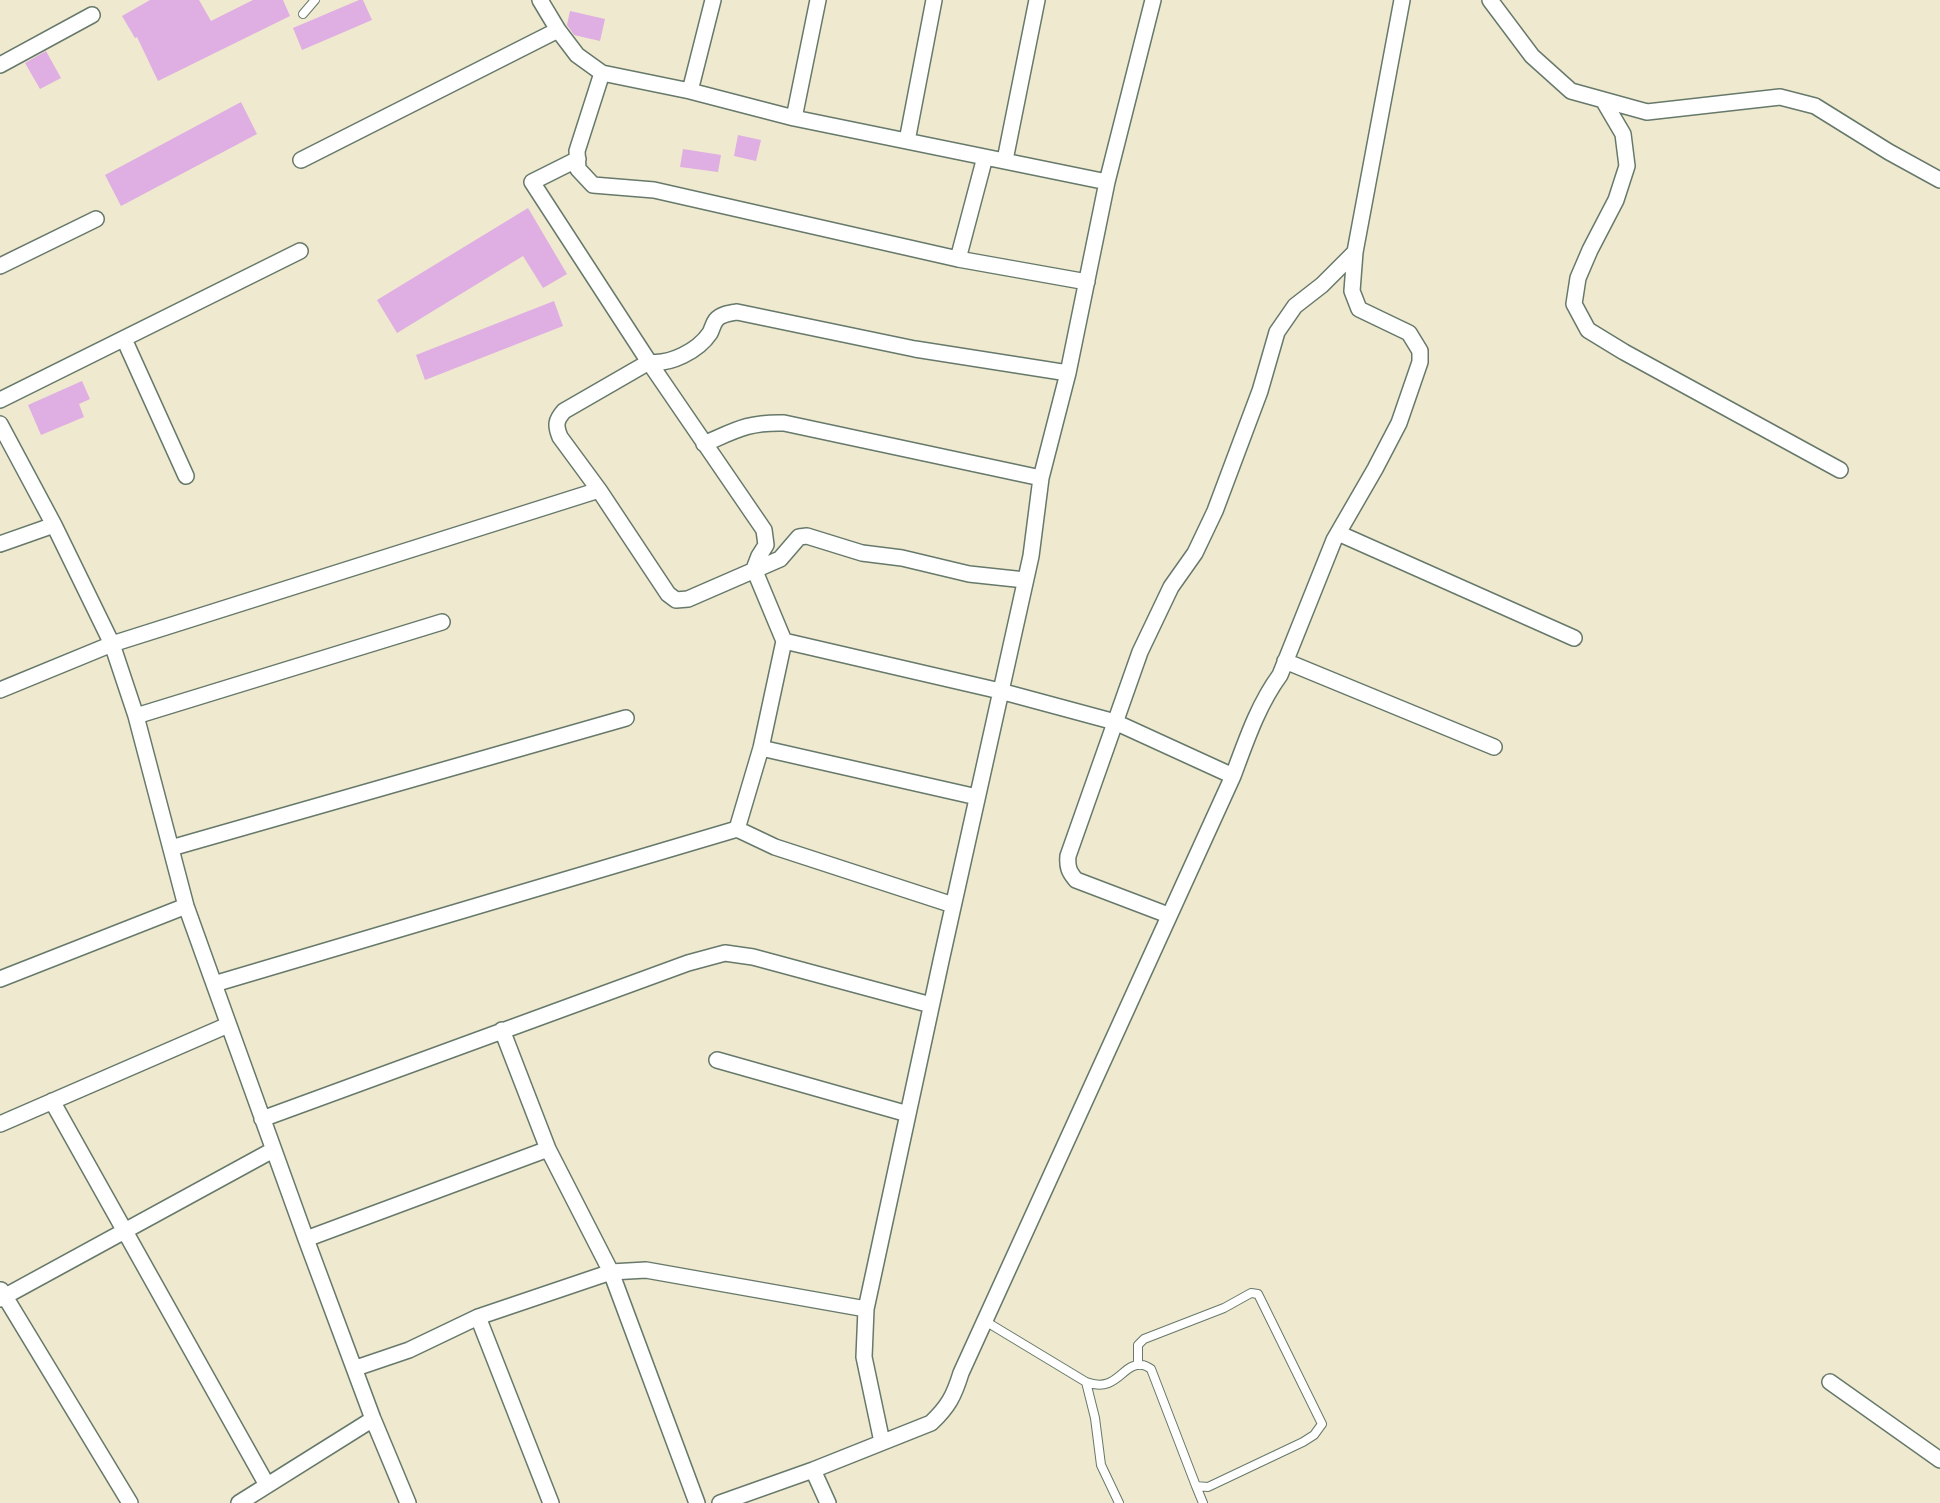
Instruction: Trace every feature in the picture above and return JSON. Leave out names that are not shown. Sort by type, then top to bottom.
[{"type":"street","points":[[540,0],[558,30],[577,55],[602,73],[794,118],[1107,182]]},
{"type":"street","points":[[690,92],[713,0]]},
{"type":"street","points":[[794,118],[818,0]]},
{"type":"street","points":[[908,141],[934,0]]},
{"type":"street","points":[[1005,160],[1037,0]]},
{"type":"street","points":[[882,1442],[864,1357],[866,1309],[1031,556],[1041,478],[1068,373],[1107,182],[1153,0]]},
{"type":"street","points":[[720,1503],[931,1424],[953,1397],[961,1373],[1233,776],[1262,703],[1280,675],[1314,586],[1338,533],[1399,423],[1420,362],[1420,351],[1408,333],[1359,309],[1352,291],[1355,252],[1402,0]]},
{"type":"street","points":[[1490,0],[1532,56],[1571,91],[1647,111],[1780,97],[1789,99],[1815,106],[1889,152],[1940,180]]},
{"type":"street","points":[[0,64],[92,15]]},
{"type":"street","points":[[301,160],[558,30]]},
{"type":"street","points":[[602,73],[577,151],[578,168],[593,185],[654,190],[958,259],[1087,282]]},
{"type":"street","points":[[1603,100],[1623,134],[1627,166],[1616,200],[1578,278],[1574,304],[1588,330],[1634,358],[1840,470]]},
{"type":"street","points":[[958,259],[985,157]]},
{"type":"street","points":[[578,159],[532,182],[649,362],[764,530],[766,545],[754,569],[784,641],[761,748],[737,830]]},
{"type":"street","points":[[0,266],[96,219]]},
{"type":"street","points":[[0,400],[300,251]]},
{"type":"street","points":[[1168,915],[1077,880],[1067,866],[1068,856],[1140,652],[1171,587],[1195,553],[1215,511],[1260,391],[1277,332],[1295,306],[1323,285],[1355,252]]},
{"type":"street","points":[[1025,580],[969,574],[902,558],[862,553],[807,536],[799,537],[780,560],[754,569],[688,599],[676,600],[668,594],[599,490],[560,437],[556,427],[557,419],[564,411],[649,362],[660,364],[672,361],[701,344],[710,333],[716,320],[725,314],[737,312],[915,349],[1068,373]]},
{"type":"street","points":[[124,339],[186,476]]},
{"type":"street","points":[[704,444],[746,425],[764,422],[784,423],[1041,478]]},
{"type":"street","points":[[0,424],[54,525],[112,644],[136,716],[186,906],[306,1239],[408,1503]]},
{"type":"street","points":[[0,690],[112,644],[599,490]]},
{"type":"street","points":[[0,544],[54,525]]},
{"type":"street","points":[[1338,533],[1574,638]]},
{"type":"street","points":[[136,716],[442,622]]},
{"type":"street","points":[[784,641],[1000,691],[1115,722],[1233,776]]},
{"type":"street","points":[[1285,661],[1494,747]]},
{"type":"street","points":[[171,848],[626,718]]},
{"type":"street","points":[[761,748],[977,797]]},
{"type":"street","points":[[214,984],[737,830],[775,847],[953,906]]},
{"type":"street","points":[[0,979],[186,906]]},
{"type":"street","points":[[262,1119],[688,963],[724,953],[753,957],[931,1005]]},
{"type":"street","points":[[0,1124],[228,1025]]},
{"type":"street","points":[[502,1030],[549,1149],[611,1272],[697,1503]]},
{"type":"street","points":[[717,1060],[908,1114]]},
{"type":"street","points":[[52,1101],[267,1485]]},
{"type":"street","points":[[306,1239],[549,1149]]},
{"type":"street","points":[[130,1503],[2,1295],[273,1150]]},
{"type":"street","points":[[356,1368],[409,1350],[478,1317],[611,1272],[646,1270],[866,1309]]},
{"type":"street","points":[[478,1317],[551,1503]]},
{"type":"street","points":[[1830,1382],[1940,1460]]},
{"type":"street","points":[[239,1503],[374,1419]]},
{"type":"street","points":[[813,1470],[828,1503]]},
{"type":"lane","points":[[303,14],[315,0]]},
{"type":"lane","points":[[1138,1365],[1138,1345],[1144,1340],[1224,1308],[1251,1293],[1258,1294],[1322,1424],[1314,1435],[1303,1442],[1208,1487],[1196,1486]]},
{"type":"lane","points":[[986,1321],[1086,1382],[1097,1386],[1105,1385],[1138,1365],[1151,1369],[1203,1503]]},
{"type":"lane","points":[[1086,1382],[1095,1418],[1101,1465],[1119,1503]]},
{"type":"building","points":[[150,0],[199,0],[211,21],[253,0],[283,0],[290,16],[158,81],[137,37],[135,38],[122,16]]},
{"type":"building","points":[[363,0],[372,20],[302,50],[293,28]]},
{"type":"building","points":[[570,11],[605,19],[600,41],[574,35],[567,25]]},
{"type":"building","points":[[46,51],[61,78],[40,89],[25,63]]},
{"type":"building","points":[[241,102],[257,134],[121,206],[105,175]]},
{"type":"building","points":[[738,135],[761,140],[756,161],[734,156]]},
{"type":"building","points":[[683,149],[721,155],[718,172],[680,167]]},
{"type":"building","points":[[528,208],[567,274],[543,288],[523,256],[397,333],[377,300]]},
{"type":"building","points":[[554,301],[563,326],[425,380],[416,355]]},
{"type":"building","points":[[82,381],[90,399],[79,404],[84,417],[41,435],[28,405]]}]
